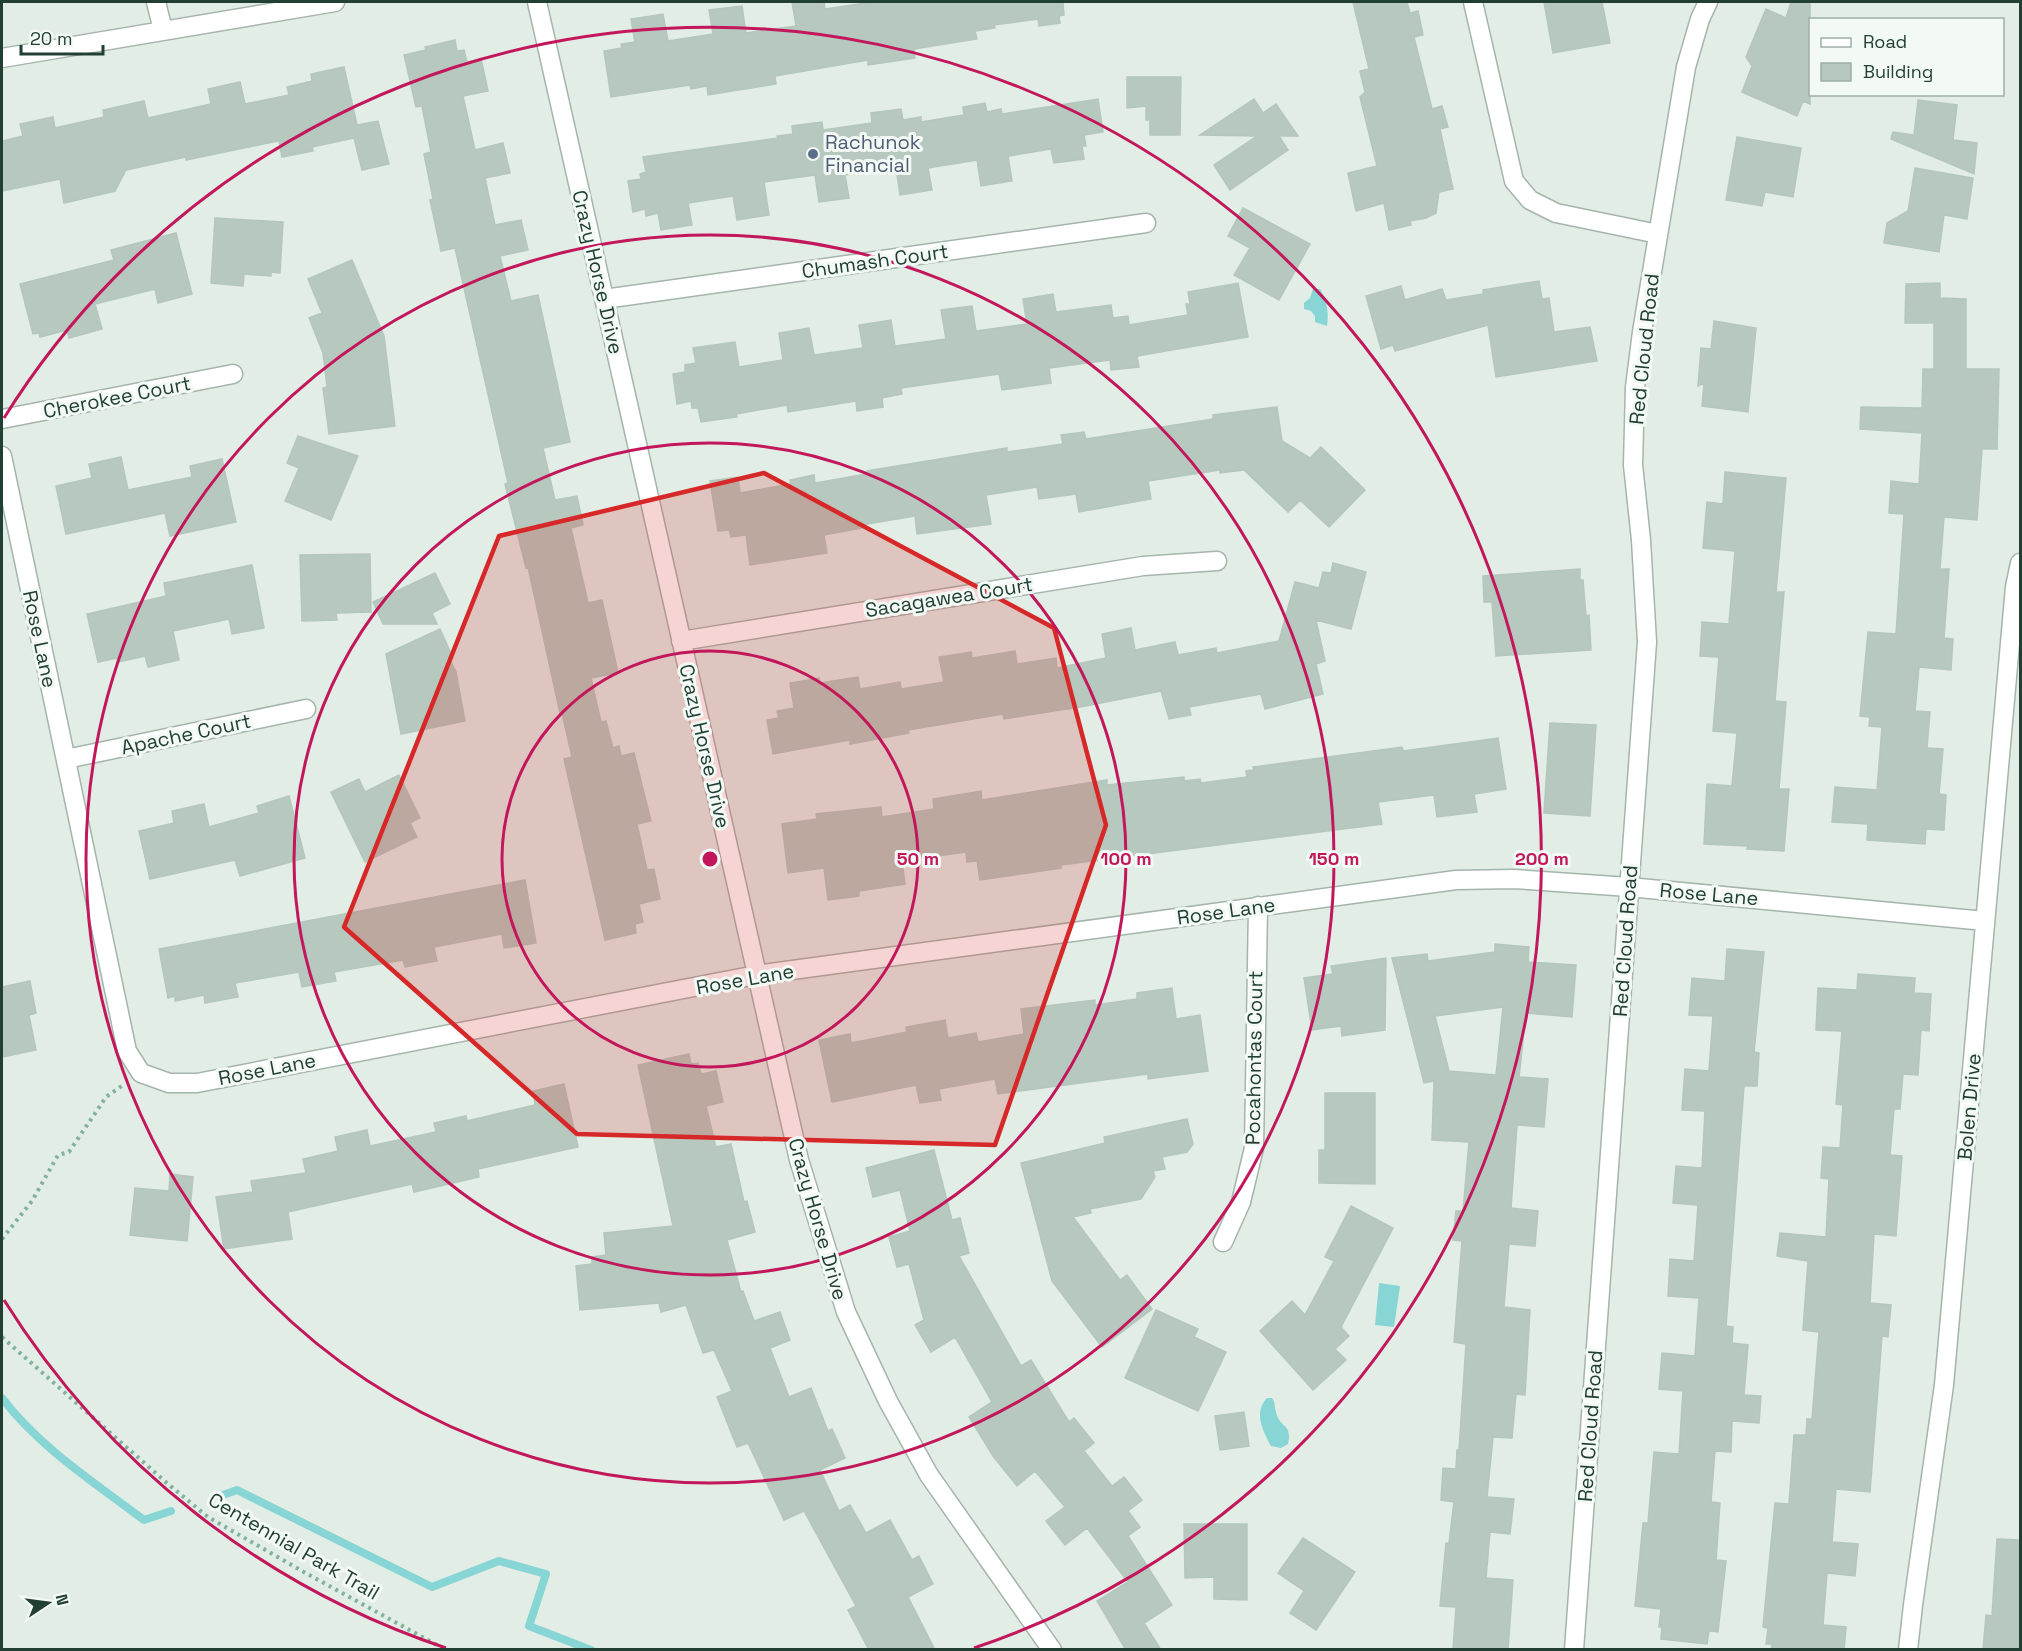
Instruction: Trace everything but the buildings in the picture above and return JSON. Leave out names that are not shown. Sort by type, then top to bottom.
[{"type":"street","points":[[156,2],[163,30]]},
{"type":"street","points":[[2,58],[335,2]]},
{"type":"street","name":"Crazy Horse Drive","points":[[537,2],[799,1160],[846,1312],[888,1401],[929,1475],[1052,1650]]},
{"type":"street","points":[[1473,2],[1514,181],[1530,200],[1556,213],[1658,234]]},
{"type":"street","name":"Red Cloud Road","points":[[1574,1650],[1647,642],[1641,540],[1633,465],[1635,387],[1686,67],[1700,19],[1708,2]]},
{"type":"street","name":"Chumash Court","points":[[604,299],[1146,223]]},
{"type":"street","name":"Cherokee Court","points":[[2,419],[233,374]]},
{"type":"street","name":"Rose Lane","points":[[2,456],[127,1051],[141,1073],[169,1083],[197,1083],[756,975],[1456,880],[1514,879],[1629,887],[1985,921]]},
{"type":"street","name":"Sacagawea Court","points":[[681,641],[1143,566],[1217,561]]},
{"type":"street","name":"Bolen Drive","points":[[1908,1650],[1912,1605],[1944,1385],[2015,587],[2020,563]]},
{"type":"street","name":"Apache Court","points":[[66,759],[306,709]]},
{"type":"street","name":"Pocahontas Court","points":[[1223,1242],[1241,1202],[1254,1148],[1258,906]]},
{"type":"path","points":[[2,1239],[32,1201],[57,1155],[69,1152],[106,1097],[141,1073]]},
{"type":"path","name":"Centennial Park Trail","points":[[2,1337],[208,1517],[446,1650]]},
{"type":"highlighted area","points":[[764,473],[1054,628],[1106,825],[995,1145],[577,1134],[344,927],[499,536]]},
{"type":"water","points":[[1313,289],[1320,289],[1324,298],[1328,311],[1327,326],[1315,322],[1315,316],[1311,311],[1304,309],[1304,303],[1310,298]]},
{"type":"water","points":[[1379,1283],[1400,1286],[1394,1327],[1375,1325]]},
{"type":"water","points":[[1267,1398],[1272,1398],[1280,1421],[1289,1432],[1288,1444],[1281,1448],[1271,1446],[1261,1422],[1261,1410]]},
{"type":"waterway","points":[[2,1398],[33,1433],[50,1448],[144,1520],[171,1511]]},
{"type":"waterway","points":[[223,1495],[237,1490],[432,1587],[499,1561],[546,1574],[529,1626],[591,1650]]},
{"type":"place","name":"Rachunok Financial","points":[[813,154]]}]
